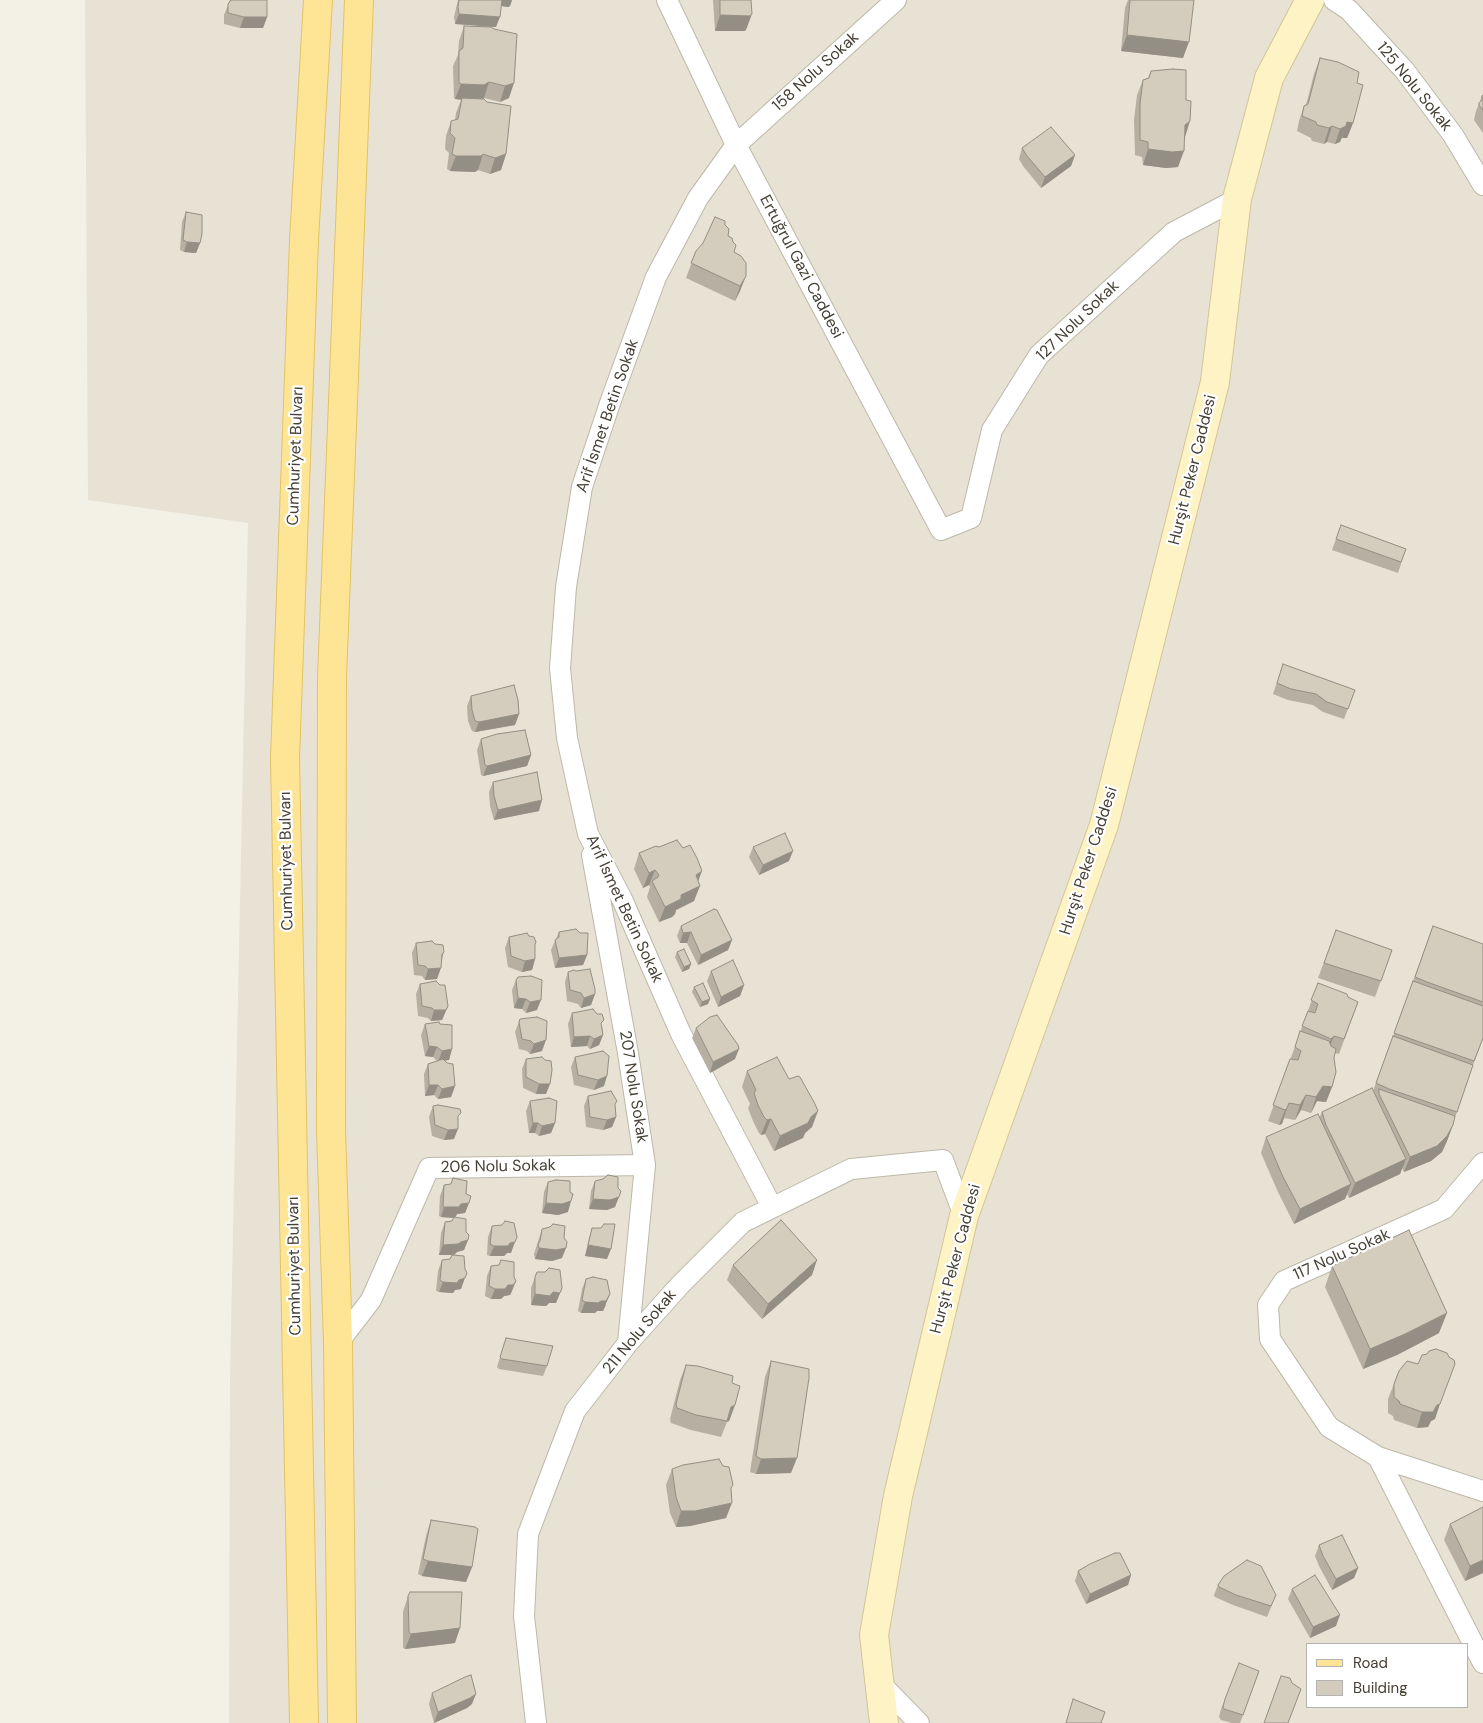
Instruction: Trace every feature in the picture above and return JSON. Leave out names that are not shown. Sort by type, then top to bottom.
[{"type":"main road","name":"Cumhuriyet Bulvarı","points":[[304,1723],[285,758],[304,240],[318,0]]},
{"type":"main road","points":[[342,1723],[338,1343],[331,1130],[332,677],[358,0]]},
{"type":"street","name":"Ertuğrul Gazi Caddesi","points":[[667,0],[736,145],[941,530]]},
{"type":"street","name":"158 Nolu Sokak","points":[[736,145],[896,0]]},
{"type":"street","name":"Hurşit Peker Caddesi","points":[[884,1723],[874,1635],[898,1496],[964,1216],[1104,825],[1215,382],[1237,199],[1269,78],[1310,0]]},
{"type":"street","name":"125 Nolu Sokak","points":[[1349,3],[1405,71],[1453,135],[1483,184]]},
{"type":"street","name":"Arif İsmet Betin Sokak","points":[[736,145],[698,198],[656,277],[611,400],[582,487],[566,588],[560,668],[567,738],[588,834],[622,899],[681,1034],[772,1207]]},
{"type":"street","name":"127 Nolu Sokak","points":[[941,530],[971,518],[992,430],[1040,355],[1174,232],[1237,199]]},
{"type":"street","name":"207 Nolu Sokak","points":[[588,834],[628,1054],[645,1165],[628,1343]]},
{"type":"street","name":"211 Nolu Sokak","points":[[536,1723],[524,1616],[528,1534],[575,1412],[628,1343],[680,1285],[743,1222],[850,1169],[943,1160],[964,1216]]},
{"type":"street","name":"117 Nolu Sokak","points":[[1378,1457],[1329,1427],[1270,1338],[1268,1305],[1284,1281],[1444,1209],[1483,1163]]},
{"type":"street","name":"206 Nolu Sokak","points":[[338,1343],[371,1300],[429,1168],[645,1165]]},
{"type":"street","points":[[1378,1457],[1483,1491]]},
{"type":"street","points":[[1378,1457],[1483,1663]]},
{"type":"street","points":[[880,1683],[919,1723]]},
{"type":"shaded area","points":[[85,0],[1483,0],[1483,1723],[229,1723],[230,1375],[248,523],[88,500]]},
{"type":"building","points":[[231,0],[267,0],[267,17],[244,17],[228,13],[228,4]]},
{"type":"building","points":[[459,0],[502,0],[500,17],[459,14]]},
{"type":"building","points":[[720,0],[751,0],[752,14],[750,16],[720,15]]},
{"type":"building","points":[[1130,0],[1194,0],[1189,42],[1127,35]]},
{"type":"building","points":[[464,26],[491,27],[517,34],[514,83],[505,86],[489,82],[484,85],[459,83],[459,51],[463,48]]},
{"type":"building","points":[[1320,58],[1338,62],[1359,72],[1357,83],[1363,85],[1353,123],[1347,122],[1346,126],[1340,129],[1332,126],[1329,128],[1317,125],[1316,122],[1302,116],[1304,106],[1308,104]]},
{"type":"building","points":[[1186,70],[1186,100],[1191,101],[1190,121],[1185,125],[1184,151],[1172,152],[1148,149],[1148,142],[1140,140],[1140,104],[1143,80],[1149,78],[1151,71]]},
{"type":"building","points":[[1483,95],[1483,110],[1479,103]]},
{"type":"building","points":[[462,98],[484,99],[487,102],[511,106],[506,154],[495,158],[483,154],[481,156],[456,156],[452,154],[455,138],[450,133],[451,121],[458,119]]},
{"type":"building","points":[[1051,127],[1075,155],[1045,177],[1022,148]]},
{"type":"building","points":[[186,212],[202,215],[200,243],[183,240]]},
{"type":"building","points":[[715,217],[725,221],[725,225],[729,229],[728,236],[732,238],[736,245],[734,252],[741,256],[746,263],[746,276],[740,286],[691,263]]},
{"type":"building","points":[[1341,525],[1406,549],[1401,562],[1336,539]]},
{"type":"building","points":[[1283,664],[1355,690],[1348,709],[1327,702],[1316,694],[1291,689],[1277,683]]},
{"type":"building","points":[[514,685],[519,714],[479,722],[475,721],[471,696]]},
{"type":"building","points":[[525,730],[531,755],[485,765],[481,739],[497,734]]},
{"type":"building","points":[[537,772],[542,800],[498,810],[493,782]]},
{"type":"building","points":[[785,833],[793,851],[763,865],[753,847]]},
{"type":"building","points":[[677,840],[683,848],[690,845],[697,858],[702,871],[696,875],[700,886],[681,895],[681,899],[665,907],[652,881],[659,875],[655,870],[649,873],[639,853]]},
{"type":"building","points":[[714,909],[717,910],[732,940],[701,955],[691,932],[683,933],[681,926]]},
{"type":"building","points":[[1433,926],[1483,944],[1483,1002],[1415,977]]},
{"type":"building","points":[[576,929],[580,933],[588,933],[587,955],[559,958],[555,940],[559,937],[559,932]]},
{"type":"building","points":[[1336,930],[1392,950],[1381,981],[1324,963]]},
{"type":"building","points":[[527,933],[529,936],[534,937],[536,942],[535,959],[525,961],[511,956],[509,937]]},
{"type":"building","points":[[432,941],[435,944],[443,945],[444,952],[442,954],[441,968],[428,969],[425,966],[418,965],[416,943]]},
{"type":"building","points":[[684,949],[691,964],[684,967],[677,952]]},
{"type":"building","points":[[733,960],[744,985],[721,997],[711,971]]},
{"type":"building","points":[[590,969],[595,994],[584,998],[581,993],[570,990],[568,972]]},
{"type":"building","points":[[531,976],[542,980],[541,1000],[530,1002],[526,999],[518,998],[516,980],[518,977]]},
{"type":"building","points":[[436,981],[440,985],[445,985],[448,1006],[446,1010],[434,1010],[422,1006],[420,984]]},
{"type":"building","points":[[1413,981],[1483,1006],[1483,1038],[1474,1061],[1394,1033]]},
{"type":"building","points":[[703,983],[710,999],[702,1002],[694,987]]},
{"type":"building","points":[[1318,983],[1347,994],[1348,997],[1358,1002],[1344,1039],[1334,1036],[1331,1039],[1302,1026],[1308,1011],[1315,1013],[1318,1004],[1311,1000]]},
{"type":"building","points":[[593,1009],[597,1014],[602,1014],[604,1020],[601,1023],[603,1035],[594,1039],[590,1036],[574,1037],[572,1013]]},
{"type":"building","points":[[717,1015],[739,1049],[713,1062],[696,1028],[710,1017]]},
{"type":"building","points":[[537,1017],[547,1021],[546,1040],[534,1044],[531,1041],[522,1039],[519,1022],[520,1019]]},
{"type":"building","points":[[439,1022],[440,1024],[452,1025],[452,1049],[442,1051],[437,1047],[429,1046],[425,1024]]},
{"type":"building","points":[[1300,1031],[1329,1041],[1331,1046],[1336,1049],[1334,1058],[1336,1072],[1332,1087],[1323,1086],[1316,1097],[1306,1095],[1300,1105],[1289,1103],[1285,1110],[1273,1105],[1290,1059],[1298,1060],[1301,1051],[1295,1047]]},
{"type":"building","points":[[1393,1036],[1473,1065],[1457,1112],[1376,1083]]},
{"type":"building","points":[[603,1051],[609,1056],[607,1076],[598,1080],[578,1075],[575,1057]]},
{"type":"building","points":[[542,1057],[545,1060],[551,1061],[550,1084],[539,1084],[526,1077],[526,1059]]},
{"type":"building","points":[[777,1057],[789,1079],[800,1077],[818,1111],[811,1117],[808,1123],[780,1136],[771,1119],[767,1120],[764,1117],[754,1093],[756,1090],[747,1071]]},
{"type":"building","points":[[443,1059],[447,1063],[453,1064],[455,1086],[442,1089],[438,1085],[429,1085],[428,1064]]},
{"type":"building","points":[[1372,1088],[1406,1159],[1355,1183],[1326,1125],[1322,1112]]},
{"type":"building","points":[[1379,1089],[1455,1116],[1447,1136],[1437,1146],[1410,1157],[1379,1094]]},
{"type":"building","points":[[611,1091],[617,1101],[615,1104],[616,1117],[607,1120],[590,1117],[588,1096]]},
{"type":"building","points":[[549,1098],[557,1101],[555,1123],[542,1126],[538,1123],[533,1123],[530,1101]]},
{"type":"building","points":[[438,1105],[460,1109],[458,1129],[448,1130],[435,1125],[433,1106]]},
{"type":"building","points":[[1318,1114],[1351,1184],[1300,1209],[1283,1177],[1266,1137]]},
{"type":"building","points":[[608,1175],[618,1177],[618,1188],[621,1191],[619,1197],[610,1200],[593,1199],[595,1181],[603,1179]]},
{"type":"building","points":[[453,1178],[467,1181],[466,1194],[471,1196],[469,1203],[461,1204],[459,1207],[444,1207],[444,1185],[451,1184]]},
{"type":"building","points":[[556,1180],[570,1181],[570,1192],[573,1194],[571,1201],[562,1204],[546,1203],[548,1182]]},
{"type":"building","points":[[454,1217],[466,1219],[468,1240],[458,1244],[443,1245],[445,1222],[452,1221]]},
{"type":"building","points":[[781,1220],[817,1260],[768,1304],[733,1265]]},
{"type":"building","points":[[505,1221],[514,1223],[517,1237],[515,1242],[510,1243],[508,1246],[494,1246],[490,1244],[492,1226],[502,1225]]},
{"type":"building","points":[[553,1224],[565,1226],[564,1238],[567,1242],[566,1248],[556,1250],[539,1248],[538,1244],[542,1229]]},
{"type":"building","points":[[604,1224],[615,1224],[611,1249],[588,1245],[592,1228],[601,1228]]},
{"type":"building","points":[[1409,1230],[1447,1313],[1370,1349],[1332,1266]]},
{"type":"building","points":[[452,1255],[464,1256],[467,1273],[465,1278],[457,1283],[443,1282],[440,1280],[442,1260],[450,1259]]},
{"type":"building","points":[[501,1260],[514,1262],[514,1277],[516,1281],[505,1289],[495,1289],[489,1286],[491,1266],[499,1265]]},
{"type":"building","points":[[549,1268],[560,1270],[562,1288],[560,1293],[553,1292],[550,1296],[535,1294],[535,1277],[537,1272],[545,1272]]},
{"type":"building","points":[[593,1277],[607,1280],[610,1294],[606,1301],[598,1303],[582,1300],[586,1279]]},
{"type":"building","points":[[506,1338],[553,1346],[547,1366],[502,1359],[500,1357]]},
{"type":"building","points":[[1436,1349],[1447,1353],[1454,1360],[1455,1364],[1440,1404],[1437,1405],[1433,1412],[1422,1412],[1400,1404],[1394,1397],[1394,1384],[1399,1371],[1407,1361],[1418,1364],[1422,1355]]},
{"type":"building","points":[[771,1361],[809,1369],[797,1458],[761,1459],[756,1456]]},
{"type":"building","points":[[686,1365],[698,1366],[733,1376],[732,1383],[740,1386],[735,1405],[731,1407],[727,1421],[696,1415],[677,1408],[676,1404]]},
{"type":"building","points":[[719,1459],[723,1466],[729,1467],[733,1485],[731,1488],[732,1503],[695,1511],[681,1511],[676,1497],[672,1469],[683,1465]]},
{"type":"building","points":[[1483,1507],[1483,1560],[1470,1566],[1450,1524]]},
{"type":"building","points":[[431,1520],[478,1529],[472,1567],[423,1559]]},
{"type":"building","points":[[1342,1535],[1358,1568],[1336,1579],[1319,1545]]},
{"type":"building","points":[[1115,1553],[1120,1553],[1131,1575],[1090,1594],[1078,1571]]},
{"type":"building","points":[[1247,1560],[1261,1566],[1276,1595],[1271,1606],[1236,1595],[1219,1587],[1218,1585],[1224,1576]]},
{"type":"building","points":[[1315,1575],[1340,1615],[1313,1627],[1292,1589]]},
{"type":"building","points":[[410,1592],[462,1592],[460,1628],[411,1634],[409,1632],[408,1596]]},
{"type":"building","points":[[1239,1663],[1259,1671],[1243,1715],[1223,1707]]},
{"type":"building","points":[[471,1675],[476,1694],[438,1712],[432,1693]]},
{"type":"building","points":[[1281,1676],[1290,1678],[1292,1683],[1301,1689],[1288,1723],[1264,1723]]},
{"type":"building","points":[[1073,1699],[1105,1712],[1101,1723],[1066,1723]]}]
